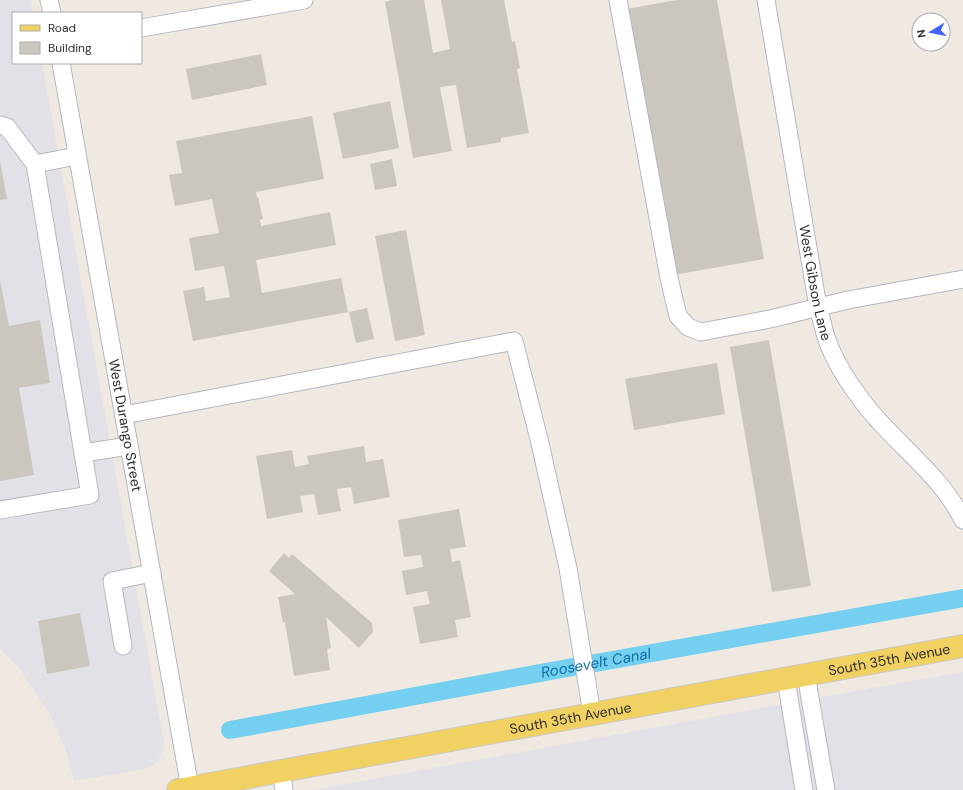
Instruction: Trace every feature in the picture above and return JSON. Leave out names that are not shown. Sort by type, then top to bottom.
[{"type":"main road","name":"South 35th Avenue","points":[[184,789],[282,781],[592,714],[963,646]]},
{"type":"street","points":[[50,0],[52,12]]},
{"type":"street","points":[[142,28],[304,0]]},
{"type":"street","points":[[618,0],[669,278],[678,316],[688,328],[701,332],[770,319],[848,300],[963,279]]},
{"type":"street","name":"West Gibson Lane","points":[[766,0],[818,307],[826,338],[838,365],[871,412],[938,481],[955,505],[963,520]]},
{"type":"street","name":"West Durango Street","points":[[61,64],[152,573],[184,789]]},
{"type":"street","points":[[0,125],[7,127],[35,164],[90,495],[0,510]]},
{"type":"street","points":[[35,164],[77,156]]},
{"type":"street","points":[[124,415],[514,341],[539,439],[568,568],[592,714]]},
{"type":"street","points":[[83,453],[129,446]]},
{"type":"street","points":[[124,646],[112,580],[152,573]]},
{"type":"street","points":[[796,677],[804,790]]},
{"type":"street","points":[[796,677],[826,790]]},
{"type":"shaded area","points":[[0,0],[31,0],[33,12],[12,12],[12,64],[42,64],[164,744],[161,756],[154,765],[145,769],[74,781],[65,747],[48,711],[19,668],[0,649]]},
{"type":"shaded area","points":[[963,672],[963,790],[313,790],[833,695]]},
{"type":"building","points":[[393,0],[424,0],[433,53],[450,49],[441,0],[504,0],[512,42],[515,41],[520,68],[517,69],[529,133],[501,138],[501,142],[467,148],[456,85],[440,87],[452,151],[413,158],[385,2]]},
{"type":"building","points":[[677,0],[717,0],[764,259],[674,275],[626,9]]},
{"type":"building","points":[[261,54],[267,85],[192,100],[186,69]]},
{"type":"building","points":[[390,101],[399,148],[343,159],[333,113]]},
{"type":"building","points":[[312,116],[324,179],[256,192],[263,219],[260,220],[261,226],[330,212],[336,245],[256,260],[262,293],[341,278],[348,312],[193,341],[183,291],[204,287],[206,301],[230,297],[224,266],[195,271],[189,238],[219,233],[212,199],[175,206],[169,175],[182,173],[176,141]]},
{"type":"building","points":[[392,159],[397,186],[375,190],[370,164]]},
{"type":"building","points":[[0,160],[7,199],[0,200]]},
{"type":"building","points":[[406,230],[425,335],[395,341],[375,236]]},
{"type":"building","points":[[0,280],[9,326],[40,320],[50,383],[19,388],[34,475],[0,481]]},
{"type":"building","points":[[367,308],[374,339],[356,343],[349,312]]},
{"type":"building","points":[[769,340],[811,586],[772,592],[730,347]]},
{"type":"building","points":[[717,363],[725,414],[634,430],[625,379]]},
{"type":"building","points":[[364,446],[366,462],[383,459],[390,497],[354,504],[351,487],[337,489],[341,511],[318,515],[314,494],[300,496],[303,512],[267,519],[256,456],[292,450],[295,467],[309,464],[307,456]]},
{"type":"building","points":[[459,509],[466,547],[450,549],[452,562],[460,560],[471,617],[455,620],[458,637],[420,644],[413,607],[430,604],[427,591],[406,595],[402,571],[423,567],[421,555],[404,557],[398,520]]},
{"type":"building","points":[[284,553],[289,558],[292,554],[372,623],[373,632],[359,648],[326,617],[331,648],[327,649],[330,670],[294,676],[285,622],[283,623],[278,597],[295,594],[269,571]]},
{"type":"building","points":[[80,613],[90,666],[47,674],[38,621]]},
{"type":"waterway","name":"Roosevelt Canal","points":[[230,730],[573,667],[963,598]]}]
